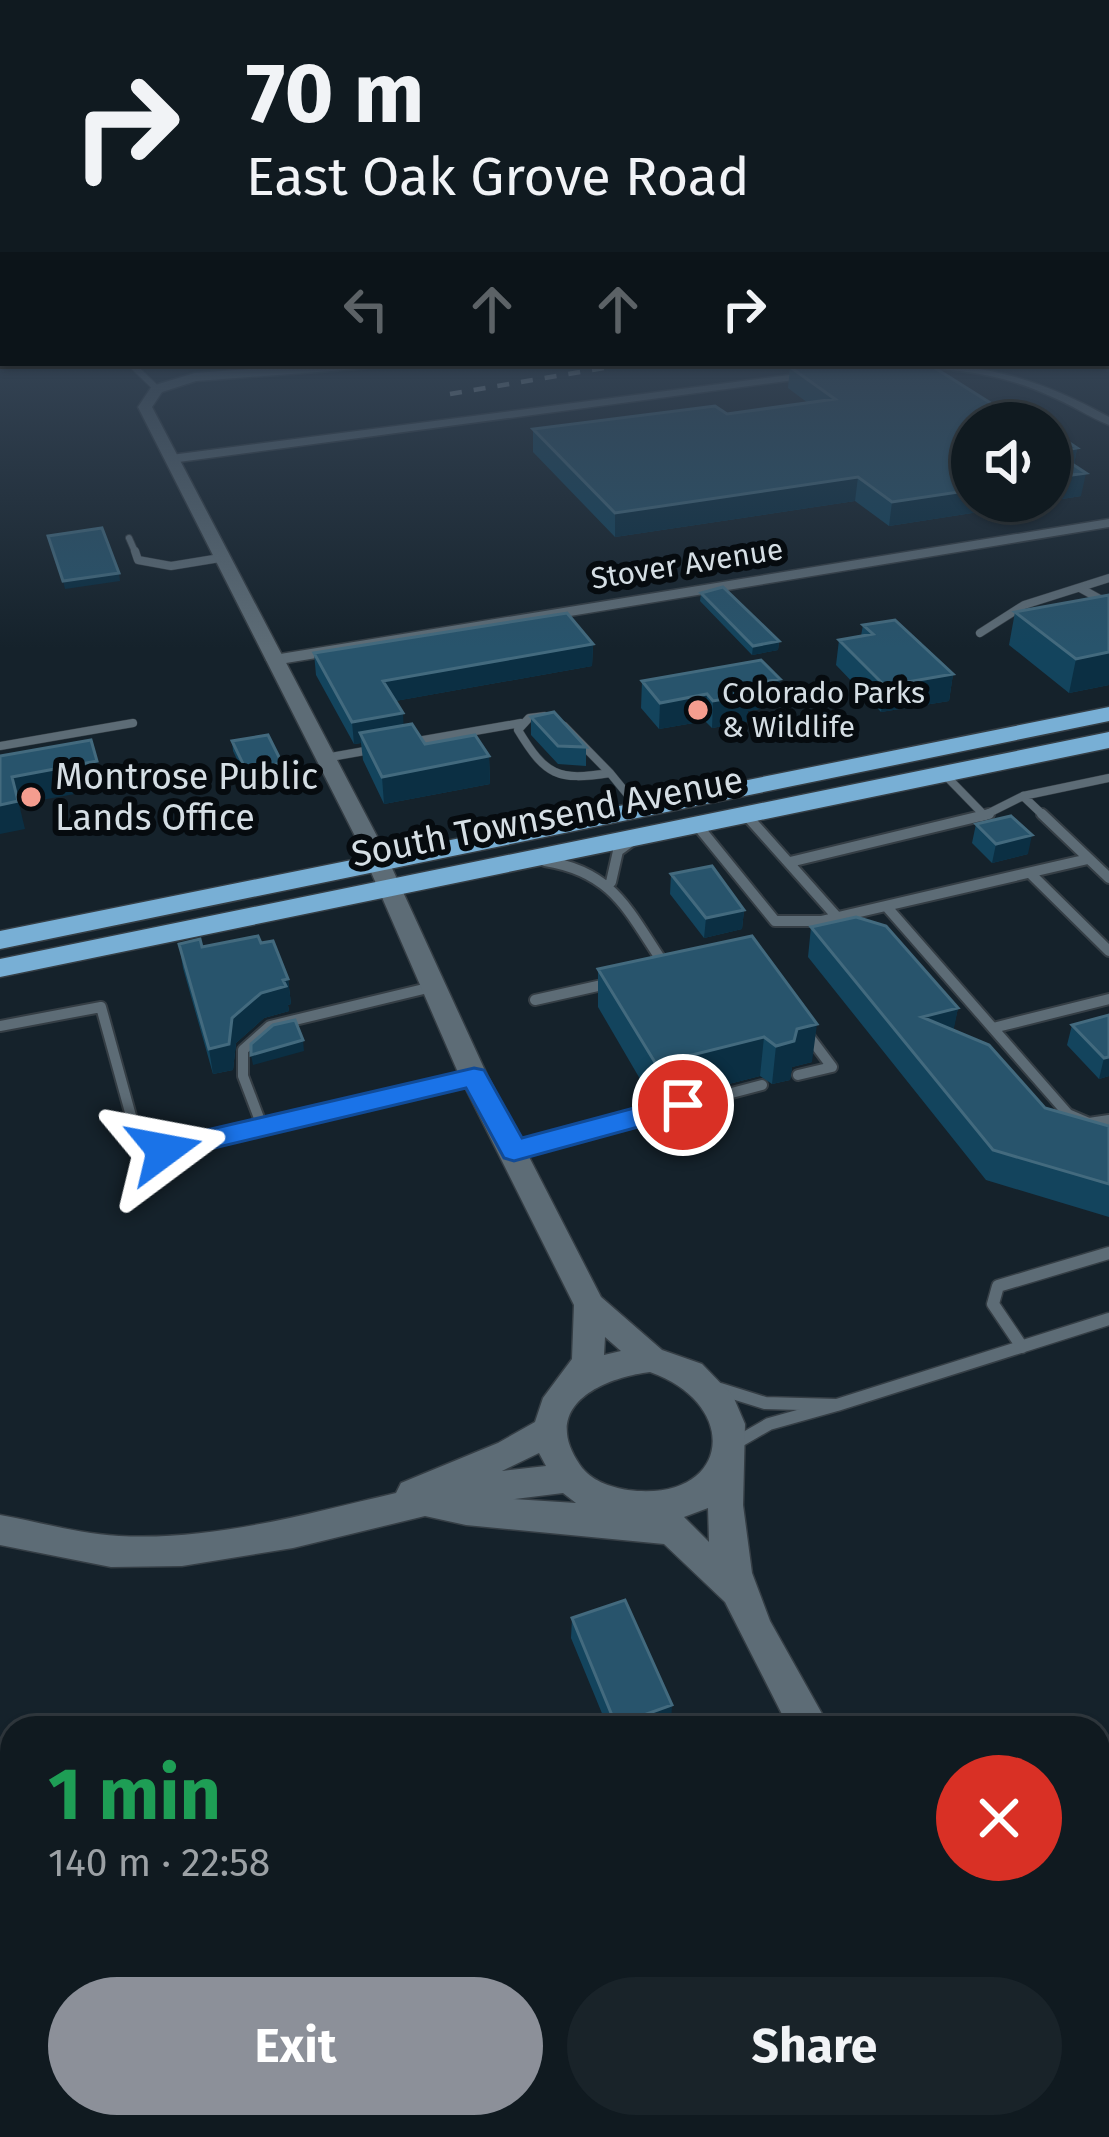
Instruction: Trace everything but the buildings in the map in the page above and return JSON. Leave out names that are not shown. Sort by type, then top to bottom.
[{"type":"highway","name":"South Townsend Avenue","points":[[0,968],[1109,714]]},
{"type":"highway","name":"South Townsend Avenue","points":[[0,940],[382,877],[524,859],[638,825],[697,825],[747,816],[1109,740]]},
{"type":"street","points":[[165,448],[325,758],[474,1077],[590,1304],[650,1359]]},
{"type":"street","points":[[171,459],[257,448]]},
{"type":"street","name":"Stover Avenue","points":[[274,660],[1109,523]]},
{"type":"street","points":[[590,1304],[588,1359],[554,1409],[554,1449],[570,1478],[601,1499],[664,1520],[740,1596]]},
{"type":"street","points":[[579,1377],[598,1366],[650,1359],[679,1367],[706,1385],[727,1419],[730,1453],[722,1515],[726,1557],[740,1596],[804,1716]]},
{"type":"street","points":[[372,1510],[510,1453],[551,1429]]},
{"type":"street","points":[[426,1503],[483,1514],[664,1520],[702,1492],[730,1453]]},
{"type":"street","points":[[0,1530],[124,1552],[230,1545],[372,1510],[495,1486],[570,1478]]},
{"type":"lane","points":[[129,538],[138,560],[158,566],[220,558]]},
{"type":"lane","points":[[980,633],[1024,604],[1109,578]]},
{"type":"lane","points":[[1080,588],[1109,604]]},
{"type":"lane","points":[[325,758],[545,716],[559,719],[595,765],[610,772],[638,825],[618,851],[610,882]]},
{"type":"lane","points":[[0,746],[133,723]]},
{"type":"lane","points":[[521,723],[518,730],[526,745],[554,778],[610,772]]},
{"type":"lane","points":[[945,775],[985,816]]},
{"type":"lane","points":[[790,862],[985,816],[1023,796],[1109,778]]},
{"type":"lane","points":[[1023,796],[1109,878]]},
{"type":"lane","points":[[747,816],[837,917]]},
{"type":"lane","points":[[697,825],[775,921],[802,924],[1088,859]]},
{"type":"lane","points":[[524,859],[563,862],[610,882],[669,970],[646,975]]},
{"type":"lane","points":[[1030,873],[1109,951]]},
{"type":"lane","points":[[886,906],[1068,1114],[1089,1123],[1109,1120]]},
{"type":"lane","points":[[535,1000],[624,980]]},
{"type":"lane","points":[[262,1126],[242,1076],[243,1050],[270,1026],[432,987]]},
{"type":"lane","points":[[993,1028],[1109,999]]},
{"type":"lane","points":[[0,1026],[101,1006],[140,1145],[147,1151],[474,1077]]},
{"type":"lane","points":[[798,1076],[832,1066],[803,1029]]},
{"type":"lane","points":[[514,1150],[762,1085]]},
{"type":"lane","points":[[1022,1347],[993,1304],[998,1286],[1109,1253]]},
{"type":"lane","points":[[730,1453],[769,1424],[1109,1319]]},
{"type":"lane","points":[[706,1385],[765,1403],[837,1405]]},
{"type":"place","name":"Colorado Parks & Wildlife","points":[[698,710]]},
{"type":"place","name":"Montrose Public Lands Office","points":[[31,797]]},
{"type":"route","points":[[164,1150],[474,1077],[514,1150],[683,1105]]}]
